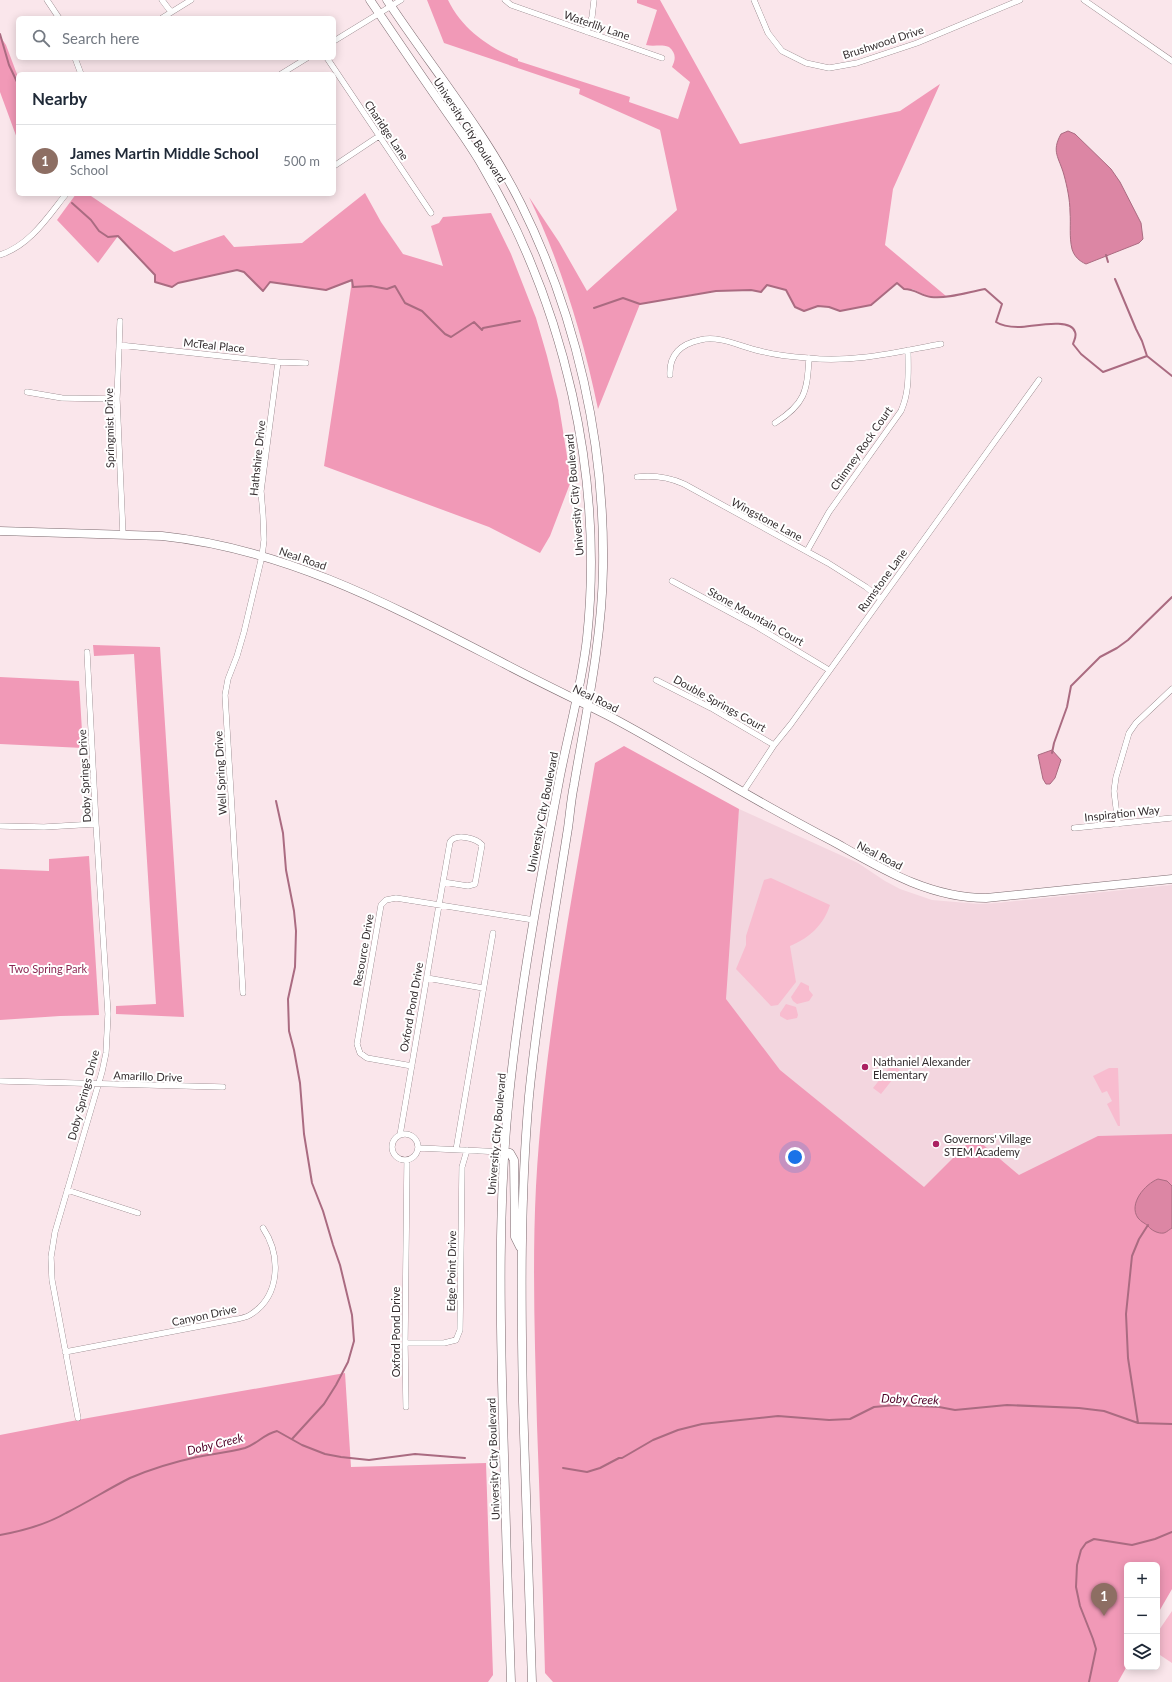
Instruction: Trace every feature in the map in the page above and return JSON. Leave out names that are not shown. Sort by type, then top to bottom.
[{"type":"main road","name":"University City Boulevard","points":[[370,0],[478,158],[497,191],[529,260],[546,301],[560,346],[581,436],[586,479],[590,538],[590,571],[586,641],[534,920],[515,1044],[504,1152],[500,1221],[500,1300],[511,1682]]},
{"type":"main road","name":"University City Boulevard","points":[[389,3],[484,139],[510,183],[544,255],[566,314],[574,341],[588,399],[600,485],[603,570],[600,617],[588,706],[542,988],[529,1102],[521,1248],[524,1422],[532,1682]]},
{"type":"main road","name":"Neal Road","points":[[0,531],[162,536],[199,540],[229,546],[304,569],[345,585],[588,706],[651,739],[743,792],[900,877],[925,888],[949,895],[975,898],[1172,879]]},
{"type":"main road","points":[[504,1152],[510,1153],[514,1158],[515,1237],[521,1248]]},
{"type":"street","points":[[47,0],[58,16]]},
{"type":"street","points":[[162,0],[170,12]]},
{"type":"street","points":[[165,16],[192,0]]},
{"type":"street","points":[[336,40],[378,13],[389,3],[401,0]]},
{"type":"street","name":"Waterlily Lane","points":[[505,0],[511,5],[662,58]]},
{"type":"street","points":[[587,32],[593,11],[594,0]]},
{"type":"street","name":"Brushwood Drive","points":[[754,0],[768,34],[782,51],[806,63],[829,68],[857,63],[910,45],[1020,0]]},
{"type":"street","points":[[1084,0],[1113,22],[1172,60]]},
{"type":"street","points":[[77,60],[80,72]]},
{"type":"street","points":[[284,72],[304,60]]},
{"type":"street","name":"Charidge Lane","points":[[328,60],[432,213]]},
{"type":"street","points":[[336,165],[379,136]]},
{"type":"street","points":[[0,256],[18,247],[34,234],[64,196]]},
{"type":"street","name":"Springmist Drive","points":[[120,321],[117,399],[123,535]]},
{"type":"street","points":[[670,375],[672,357],[677,351],[690,343],[701,339],[720,339],[760,352],[809,358],[846,360],[941,344]]},
{"type":"street","name":"McTeal Place","points":[[119,345],[278,362],[306,363]]},
{"type":"street","name":"Chimney Rock Court","points":[[807,551],[829,512],[901,411],[906,400],[908,384],[908,350]]},
{"type":"street","points":[[775,422],[795,408],[800,401],[807,383],[809,358]]},
{"type":"street","name":"Hathshire Drive","points":[[262,556],[264,521],[261,492],[278,362]]},
{"type":"street","name":"Rumstone Lane","points":[[743,792],[774,745],[1039,380]]},
{"type":"street","points":[[27,392],[62,398],[117,399]]},
{"type":"street","name":"Wingstone Lane","points":[[637,477],[656,476],[672,479],[844,572],[881,599]]},
{"type":"street","name":"Well Spring Drive","points":[[243,993],[225,695],[228,679],[244,632],[262,556]]},
{"type":"street","name":"Stone Mountain Court","points":[[672,581],[754,625],[829,670]]},
{"type":"street","name":"Doby Springs Drive","points":[[78,1418],[52,1280],[51,1257],[55,1232],[106,1053],[108,1014],[87,652]]},
{"type":"street","name":"Double Springs Court","points":[[656,680],[711,708],[774,745]]},
{"type":"street","points":[[1118,824],[1114,791],[1116,777],[1129,733],[1136,723],[1170,691],[1172,698]]},
{"type":"street","name":"Inspiration Way","points":[[1074,828],[1172,818]]},
{"type":"street","points":[[0,826],[44,827],[96,824]]},
{"type":"street","name":"Oxford Pond Drive","points":[[406,1407],[405,1344],[407,1161],[398,1159],[393,1152],[392,1143],[400,1135],[439,905],[443,882],[450,842],[452,839],[457,837],[478,841],[482,845],[477,880],[475,884],[468,886],[443,882]]},
{"type":"street","name":"Resource Drive","points":[[412,1066],[367,1058],[360,1053],[357,1044],[380,910],[386,900],[396,898],[534,920]]},
{"type":"street","points":[[456,1150],[493,933]]},
{"type":"street","points":[[427,978],[483,988]]},
{"type":"street","name":"Amarillo Drive","points":[[0,1081],[223,1087]]},
{"type":"street","points":[[400,1135],[409,1134],[414,1138],[419,1148]]},
{"type":"street","points":[[419,1148],[504,1152]]},
{"type":"street","points":[[407,1161],[414,1157],[419,1148]]},
{"type":"street","name":"Edge Point Drive","points":[[405,1344],[444,1343],[456,1340],[460,1330],[462,1167],[467,1150]]},
{"type":"street","points":[[67,1190],[138,1213]]},
{"type":"street","name":"Canyon Drive","points":[[65,1352],[232,1320],[251,1314],[259,1308],[269,1296],[274,1282],[275,1274],[272,1246],[263,1228]]},
{"type":"shaded area","points":[[1068,131],[1075,134],[1111,169],[1120,182],[1141,223],[1143,239],[1139,243],[1086,264],[1077,258],[1072,249],[1069,198],[1056,150],[1061,134]]},
{"type":"shaded area","points":[[1052,750],[1061,760],[1055,778],[1050,784],[1046,784],[1043,779],[1038,755]]},
{"type":"shaded area","name":"Governors' Village STEM Academy","points":[[739,809],[858,863],[900,889],[932,900],[979,904],[997,903],[1172,885],[1172,1410],[671,1400]]},
{"type":"shaded area","points":[[771,878],[830,905],[819,925],[809,935],[790,946],[796,982],[778,1005],[771,1006],[736,969],[746,945],[746,936],[764,880]]},
{"type":"shaded area","points":[[801,982],[809,986],[809,990],[813,995],[809,1001],[797,1004],[791,997]]},
{"type":"shaded area","points":[[786,1004],[796,1007],[798,1015],[797,1018],[787,1020],[780,1016],[780,1013]]},
{"type":"shaded area","points":[[892,1064],[900,1070],[881,1094],[873,1088]]},
{"type":"shaded area","points":[[1109,1068],[1118,1068],[1120,1126],[1118,1126],[1107,1104],[1112,1101],[1107,1091],[1102,1093],[1093,1076]]},
{"type":"shaded area","points":[[1158,1179],[1167,1181],[1172,1186],[1172,1228],[1164,1233],[1151,1229],[1138,1218],[1135,1213],[1135,1207],[1139,1195],[1148,1185]]},
{"type":"shaded area","points":[[1172,1611],[1172,1663],[1160,1655],[1160,1629]]},
{"type":"green space","points":[[427,0],[448,0],[461,20],[477,36],[497,49],[518,59],[518,61],[630,97],[629,102],[678,119],[690,82],[672,67],[675,56],[669,47],[646,45],[657,10],[637,3],[637,0],[660,0],[740,144],[900,111],[940,84],[893,189],[885,245],[946,296],[930,297],[912,289],[904,289],[897,283],[871,305],[840,311],[829,307],[818,306],[804,311],[795,307],[786,290],[767,285],[761,292],[746,290],[716,291],[640,304],[598,409],[585,354],[570,301],[541,222],[529,197],[559,242],[587,291],[677,210],[660,130],[579,94],[580,89],[444,43]]},
{"type":"green space","points":[[0,36],[6,45],[16,72],[16,136],[0,92]]},
{"type":"green space","points":[[365,193],[381,222],[403,254],[443,266],[431,226],[439,223],[443,217],[491,213],[511,254],[536,318],[558,400],[571,481],[550,536],[540,553],[489,527],[324,466],[352,281],[326,290],[270,282],[263,291],[244,272],[237,270],[178,283],[172,287],[155,282],[155,275],[118,236],[98,263],[57,220],[75,196],[91,196],[174,252],[224,235],[234,247],[302,243]]},
{"type":"green space","points":[[93,645],[160,647],[184,1017],[116,1014],[116,1006],[156,1004],[134,654],[94,656]]},
{"type":"green space","points":[[0,677],[79,681],[83,748],[0,744]]},
{"type":"green space","points":[[624,746],[739,809],[726,999],[780,1070],[924,1187],[974,1137],[1019,1175],[1098,1136],[1172,1134],[1172,1589],[1160,1610],[1160,1562],[1124,1562],[1125,1670],[1118,1682],[553,1682],[545,1673],[534,1306],[536,1186],[545,1079],[552,1026],[595,763]]},
{"type":"green space","name":"Two Spring Park","points":[[89,856],[99,1015],[0,1020],[0,869],[49,871],[49,859]]},
{"type":"green space","points":[[345,1373],[351,1467],[486,1463],[493,1675],[488,1682],[0,1682],[0,1435]]},
{"type":"waterway","points":[[0,34],[9,65],[16,80]]},
{"type":"waterway","points":[[72,203],[91,220],[99,231],[108,237],[118,236],[155,275],[155,282],[172,287],[178,283],[237,270],[244,272],[263,291],[270,282],[326,290],[352,280],[353,287],[371,286],[387,289],[395,286],[405,303],[422,311],[445,334],[451,337],[474,322],[482,330],[483,328],[520,321]]},
{"type":"waterway","points":[[1106,255],[1108,262]]},
{"type":"waterway","points":[[1115,279],[1147,356],[1172,376]]},
{"type":"waterway","points":[[594,308],[623,298],[640,304],[716,291],[751,290],[761,292],[767,285],[786,290],[795,307],[804,311],[818,306],[829,307],[840,311],[871,305],[897,283],[904,289],[912,290],[931,297],[951,296],[985,289],[1002,304],[996,322],[1014,327],[1050,324],[1059,324],[1072,327],[1076,335],[1073,344],[1081,354],[1103,372],[1147,356]]},
{"type":"waterway","points":[[1052,753],[1067,707],[1071,686],[1100,657],[1128,640],[1172,597]]},
{"type":"waterway","points":[[276,801],[283,833],[286,870],[294,911],[296,931],[295,967],[288,999],[289,1031],[300,1083],[304,1134],[312,1183],[323,1211],[340,1265],[352,1315],[354,1341],[348,1362],[324,1404],[292,1439]]},
{"type":"waterway","points":[[1138,1423],[1128,1358],[1126,1314],[1132,1256],[1139,1239],[1148,1225]]},
{"type":"waterway","name":"Doby Creek","points":[[563,1468],[587,1472],[600,1468],[619,1458],[622,1458],[653,1440],[678,1430],[702,1424],[778,1416],[829,1420],[850,1419],[874,1407],[896,1405],[939,1407],[955,1410],[1007,1405],[1079,1408],[1104,1411],[1138,1423],[1172,1424]]},
{"type":"waterway","name":"Doby Creek","points":[[0,1535],[51,1521],[130,1478],[188,1459],[245,1448],[268,1434],[277,1431],[302,1445],[325,1454],[341,1457],[369,1460],[415,1454],[465,1458]]},
{"type":"waterway","points":[[1089,1682],[1096,1649],[1080,1606],[1076,1587],[1077,1565],[1081,1550],[1086,1543],[1094,1539],[1132,1545],[1155,1539],[1172,1532]]},
{"type":"place","name":"Nathaniel Alexander Elementary","points":[[865,1067]]},
{"type":"place","name":"Governors' Village STEM Academy","points":[[936,1144]]},
{"type":"place","name":"James Martin Middle School","points":[[1104,1616]]}]
